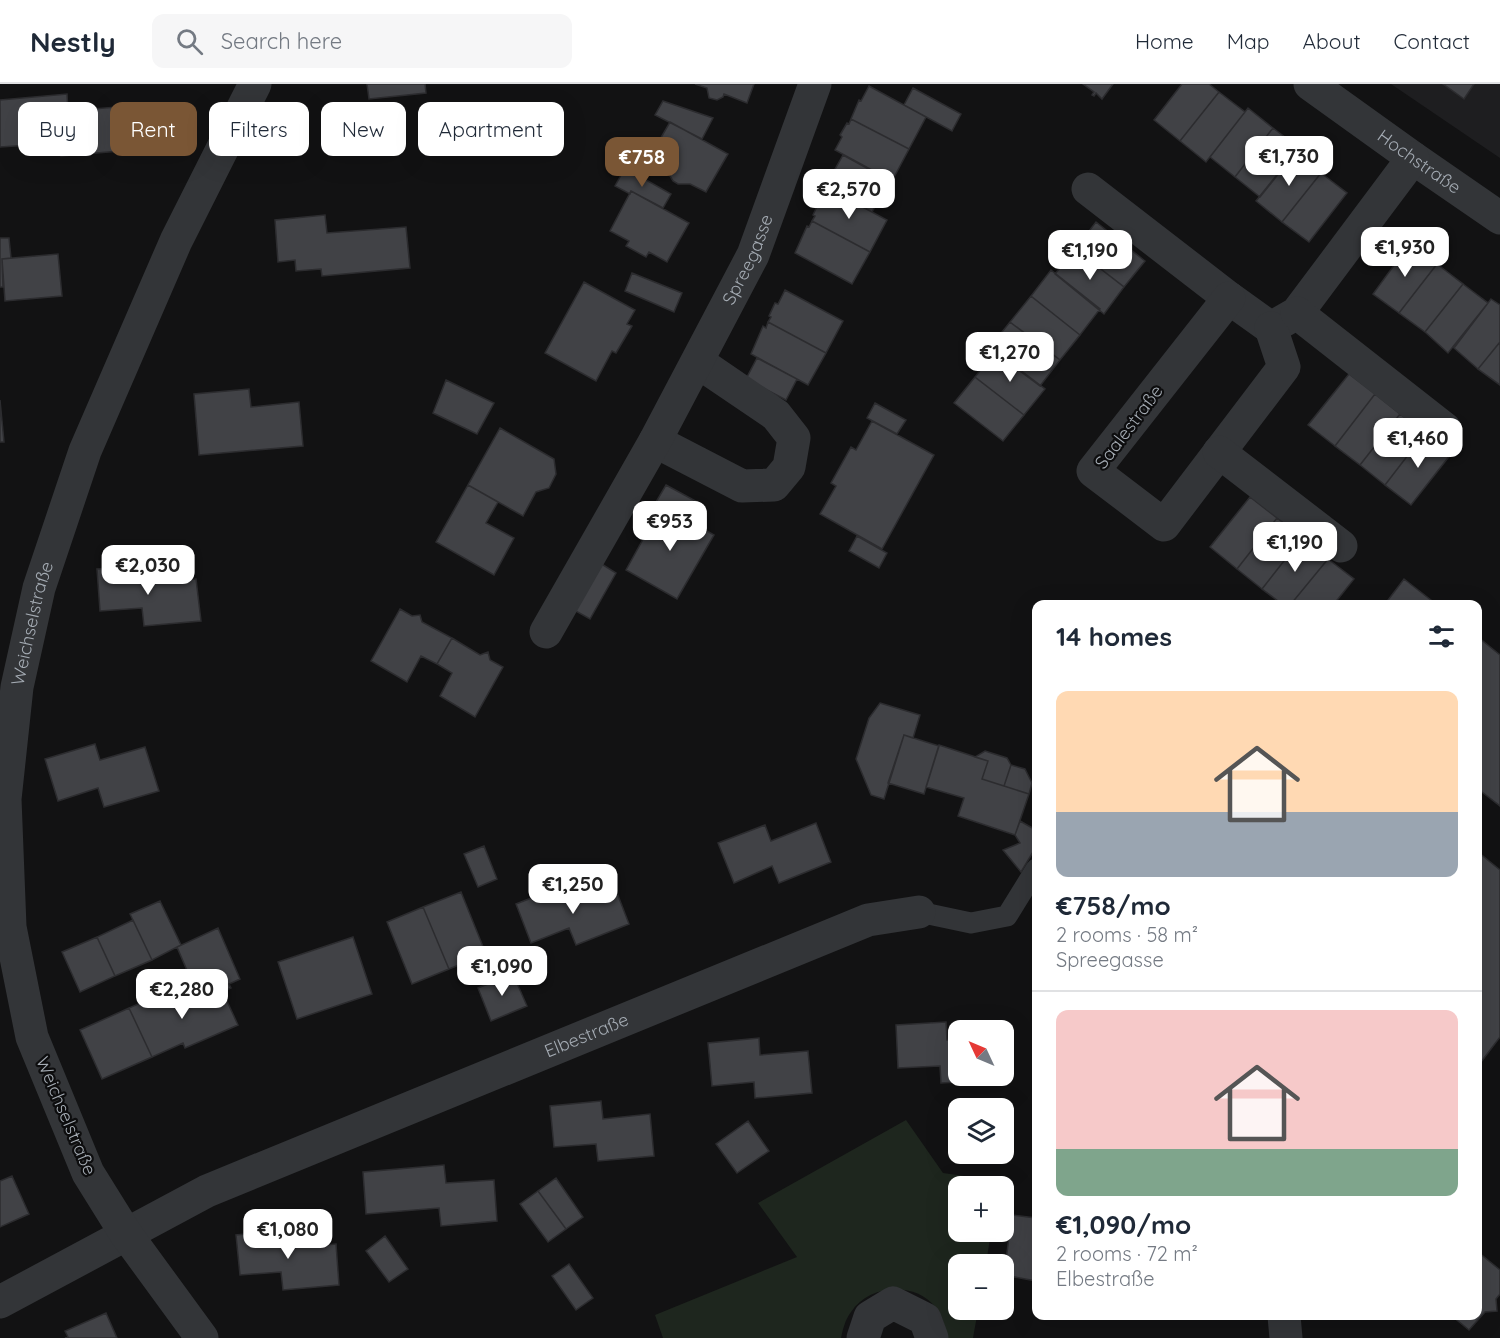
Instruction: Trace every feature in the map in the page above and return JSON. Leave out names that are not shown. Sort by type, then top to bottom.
[{"type":"street","name":"Weichselstraße","points":[[202,1338],[126,1234],[88,1173],[32,1037],[10,927],[5,799],[16,698],[39,588],[85,451],[176,241],[255,84]]},
{"type":"street","name":"Spreegasse","points":[[546,632],[656,441],[753,255],[815,84]]},
{"type":"street","name":"Hochstraße","points":[[1310,84],[1500,218]]},
{"type":"street","points":[[1284,320],[1413,158]]},
{"type":"street","points":[[1088,189],[1229,298],[1284,320],[1445,429]]},
{"type":"street","name":"Saalestraße","points":[[1229,298],[1093,471],[1164,525],[1284,367],[1284,320]]},
{"type":"street","points":[[656,441],[742,486],[774,485],[789,467],[794,438],[776,415],[698,362]]},
{"type":"street","points":[[1219,452],[1341,546]]},
{"type":"street","name":"Elbestraße","points":[[0,1302],[207,1191],[868,920],[919,912]]},
{"type":"street","points":[[863,1338],[870,1317],[892,1303],[925,1319],[932,1338]]},
{"type":"street","points":[[1284,1320],[1286,1338]]},
{"type":"lane","name":"Elbestraße","points":[[919,912],[971,923],[1007,916],[1032,875]]},
{"type":"shaded area","points":[[1391,84],[1500,84],[1500,158]]},
{"type":"shaded area","points":[[906,1120],[943,1173],[964,1176],[948,1176],[948,1242],[989,1242],[988,1254],[948,1254],[948,1320],[976,1320],[973,1338],[947,1338],[940,1315],[927,1299],[917,1293],[893,1289],[881,1291],[859,1303],[847,1318],[841,1338],[663,1338],[655,1315],[797,1257],[758,1203]]},
{"type":"building","points":[[367,84],[425,84],[426,93],[369,99]]},
{"type":"building","points":[[695,84],[754,84],[747,103],[724,94],[717,100],[709,98],[707,88]]},
{"type":"building","points":[[1083,84],[1113,84],[1102,99],[1096,93],[1092,95],[1094,92]]},
{"type":"building","points":[[1182,84],[1209,84],[1219,92],[1180,141],[1154,120]]},
{"type":"building","points":[[1443,84],[1474,84],[1464,99]]},
{"type":"building","points":[[869,86],[926,117],[909,149],[851,119],[859,100],[861,101]]},
{"type":"building","points":[[913,88],[961,114],[952,131],[904,105]]},
{"type":"building","points":[[1219,92],[1245,112],[1206,162],[1180,141]]},
{"type":"building","points":[[67,94],[67,102],[18,102],[18,146],[0,147],[0,100]]},
{"type":"building","points":[[663,101],[713,118],[702,139],[655,115]]},
{"type":"building","points":[[110,108],[110,152],[98,153],[98,109]]},
{"type":"building","points":[[1248,108],[1273,128],[1235,177],[1210,157]]},
{"type":"building","points":[[851,119],[909,149],[892,181],[835,150],[842,137],[840,135]]},
{"type":"building","points":[[670,122],[728,154],[706,192],[690,184],[678,184],[673,181],[667,171],[648,160]]},
{"type":"building","points":[[1273,128],[1299,148],[1260,197],[1235,177]]},
{"type":"building","points":[[1295,152],[1321,173],[1282,222],[1256,201]]},
{"type":"building","points":[[843,155],[885,178],[876,193],[834,171]]},
{"type":"building","points":[[625,168],[671,194],[663,208],[631,191],[630,194],[615,186]]},
{"type":"building","points":[[1321,173],[1347,193],[1309,242],[1282,222]]},
{"type":"building","points":[[839,174],[881,196],[872,212],[830,189]]},
{"type":"building","points":[[829,189],[887,220],[870,252],[812,221],[819,202],[822,204]]},
{"type":"building","points":[[631,191],[689,223],[667,262],[649,252],[646,257],[626,246],[629,241],[610,231]]},
{"type":"building","points":[[325,215],[327,233],[406,227],[410,268],[322,276],[321,269],[296,271],[295,260],[278,262],[275,220]]},
{"type":"building","points":[[812,221],[870,252],[852,284],[795,253],[807,226],[809,227]]},
{"type":"building","points":[[1096,222],[1145,261],[1124,287],[1075,249]]},
{"type":"building","points":[[0,238],[9,238],[11,258],[2,259],[3,287],[0,287]]},
{"type":"building","points":[[1411,242],[1437,264],[1399,313],[1373,294]]},
{"type":"building","points":[[1075,249],[1124,287],[1104,314],[1055,274]]},
{"type":"building","points":[[58,254],[62,296],[5,301],[2,259]]},
{"type":"building","points":[[1437,264],[1463,284],[1425,332],[1399,313]]},
{"type":"building","points":[[1051,270],[1100,309],[1080,335],[1031,296]]},
{"type":"building","points":[[632,273],[682,293],[674,312],[625,291]]},
{"type":"building","points":[[584,282],[635,310],[627,324],[632,326],[616,353],[612,351],[596,381],[545,353]]},
{"type":"building","points":[[1463,284],[1488,303],[1448,353],[1425,332]]},
{"type":"building","points":[[785,290],[843,321],[826,353],[768,322],[775,303],[778,304]]},
{"type":"building","points":[[1031,296],[1080,335],[1060,360],[1010,322]]},
{"type":"building","points":[[1491,299],[1500,305],[1500,342],[1478,369],[1454,348]]},
{"type":"building","points":[[768,322],[826,353],[808,385],[751,354],[763,326],[766,328]]},
{"type":"building","points":[[1010,322],[1060,360],[1040,386],[989,348]]},
{"type":"building","points":[[1500,342],[1500,385],[1478,369]]},
{"type":"building","points":[[995,351],[1045,389],[1024,415],[975,377]]},
{"type":"building","points":[[757,358],[797,379],[786,400],[746,379]]},
{"type":"building","points":[[1349,374],[1375,394],[1335,446],[1308,425]]},
{"type":"building","points":[[975,377],[1024,415],[1003,441],[954,403]]},
{"type":"building","points":[[446,380],[494,403],[477,434],[433,413]]},
{"type":"building","points":[[249,389],[251,407],[299,402],[303,446],[199,455],[194,394]]},
{"type":"building","points":[[1375,394],[1400,414],[1360,465],[1335,446]]},
{"type":"building","points":[[0,400],[4,442],[0,442]]},
{"type":"building","points":[[875,403],[906,420],[897,434],[867,418]]},
{"type":"building","points":[[1400,414],[1425,433],[1385,485],[1360,465]]},
{"type":"building","points":[[872,421],[934,455],[882,549],[820,514],[836,486],[831,483],[851,447],[856,450]]},
{"type":"building","points":[[500,428],[554,459],[556,474],[549,488],[536,492],[523,516],[468,485]]},
{"type":"building","points":[[1425,433],[1451,454],[1411,505],[1385,485]]},
{"type":"building","points":[[468,485],[498,502],[486,523],[514,538],[494,575],[436,542]]},
{"type":"building","points":[[666,485],[703,505],[693,523],[656,502]]},
{"type":"building","points":[[1250,497],[1277,518],[1237,569],[1210,547]]},
{"type":"building","points":[[662,505],[714,535],[677,599],[626,570]]},
{"type":"building","points":[[1277,518],[1302,538],[1262,589],[1237,569]]},
{"type":"building","points":[[857,536],[887,553],[879,568],[849,551]]},
{"type":"building","points":[[1302,538],[1328,559],[1294,600],[1277,600],[1262,589]]},
{"type":"building","points":[[1328,559],[1354,579],[1337,600],[1294,600]]},
{"type":"building","points":[[600,563],[616,573],[590,619],[574,610]]},
{"type":"building","points":[[147,565],[149,583],[196,579],[201,621],[144,626],[142,608],[100,611],[97,569]]},
{"type":"building","points":[[1404,579],[1431,600],[1388,600]]},
{"type":"building","points":[[400,609],[412,616],[420,615],[422,622],[452,638],[437,664],[421,656],[407,682],[371,661]]},
{"type":"building","points":[[452,638],[480,655],[488,652],[490,660],[503,667],[475,717],[440,696],[452,673],[437,664]]},
{"type":"building","points":[[1482,640],[1500,655],[1500,806],[1482,792]]},
{"type":"building","points":[[880,703],[920,715],[913,738],[904,735],[884,799],[871,795],[856,759],[869,718]]},
{"type":"building","points":[[904,735],[939,746],[924,794],[888,783]]},
{"type":"building","points":[[95,744],[100,760],[145,747],[159,791],[104,807],[98,788],[58,801],[45,759]]},
{"type":"building","points":[[939,745],[988,761],[982,779],[1029,794],[1015,835],[958,816],[964,798],[926,787]]},
{"type":"building","points":[[985,751],[1007,758],[1011,765],[1004,786],[982,779],[988,761],[975,757]]},
{"type":"building","points":[[1011,765],[1025,769],[1032,783],[1029,794],[1004,786]]},
{"type":"building","points":[[1020,821],[1032,828],[1032,854],[1021,872],[1003,850],[1020,843],[1015,835]]},
{"type":"building","points":[[816,823],[831,862],[779,883],[772,866],[734,883],[718,843],[765,825],[771,841]]},
{"type":"building","points":[[484,846],[497,879],[478,887],[464,854]]},
{"type":"building","points":[[1482,855],[1500,870],[1500,1037],[1482,1061]]},
{"type":"building","points":[[614,885],[629,924],[576,945],[569,928],[531,943],[516,904],[562,886],[569,902]]},
{"type":"building","points":[[461,892],[486,954],[449,969],[423,907]]},
{"type":"building","points":[[160,901],[181,945],[152,960],[130,914]]},
{"type":"building","points":[[423,907],[449,969],[412,984],[387,922]]},
{"type":"building","points":[[133,920],[152,960],[115,976],[97,937]]},
{"type":"building","points":[[218,928],[240,979],[229,984],[231,988],[223,992],[220,986],[198,996],[177,947]]},
{"type":"building","points":[[97,937],[115,976],[80,992],[62,952]]},
{"type":"building","points":[[353,937],[372,994],[297,1019],[278,962]]},
{"type":"building","points":[[513,974],[527,1006],[491,1021],[478,988]]},
{"type":"building","points":[[220,986],[238,1025],[185,1048],[183,1043],[152,1057],[129,1008],[169,990],[176,1007]]},
{"type":"building","points":[[129,1008],[152,1057],[102,1079],[80,1030]]},
{"type":"building","points":[[946,1022],[948,1083],[941,1083],[940,1066],[898,1068],[896,1025]]},
{"type":"building","points":[[759,1038],[760,1055],[808,1051],[812,1093],[755,1098],[754,1082],[712,1086],[708,1043]]},
{"type":"building","points":[[601,1101],[603,1119],[650,1114],[654,1156],[598,1161],[596,1144],[554,1147],[550,1106]]},
{"type":"building","points":[[748,1121],[769,1151],[737,1173],[716,1144]]},
{"type":"building","points":[[444,1165],[446,1183],[494,1180],[497,1221],[441,1226],[439,1208],[366,1214],[363,1172]]},
{"type":"building","points":[[12,1176],[29,1214],[0,1227],[0,1181]]},
{"type":"building","points":[[556,1178],[583,1217],[566,1229],[538,1191]]},
{"type":"building","points":[[538,1191],[566,1229],[548,1242],[520,1204]]},
{"type":"building","points":[[1014,1215],[1032,1218],[1032,1280],[1014,1277],[1014,1254],[1007,1254],[1008,1242],[1014,1242]]},
{"type":"building","points":[[287,1230],[288,1248],[336,1244],[339,1285],[283,1290],[281,1272],[240,1275],[236,1235]]},
{"type":"building","points":[[385,1236],[408,1269],[389,1282],[366,1251]]},
{"type":"building","points":[[1482,1255],[1500,1270],[1500,1294],[1496,1299],[1497,1311],[1485,1312],[1482,1315]]},
{"type":"building","points":[[569,1264],[593,1298],[576,1310],[552,1276]]},
{"type":"building","points":[[106,1313],[117,1338],[65,1338],[68,1337],[65,1331]]},
{"type":"building","points":[[1457,1320],[1478,1320],[1469,1330]]}]
